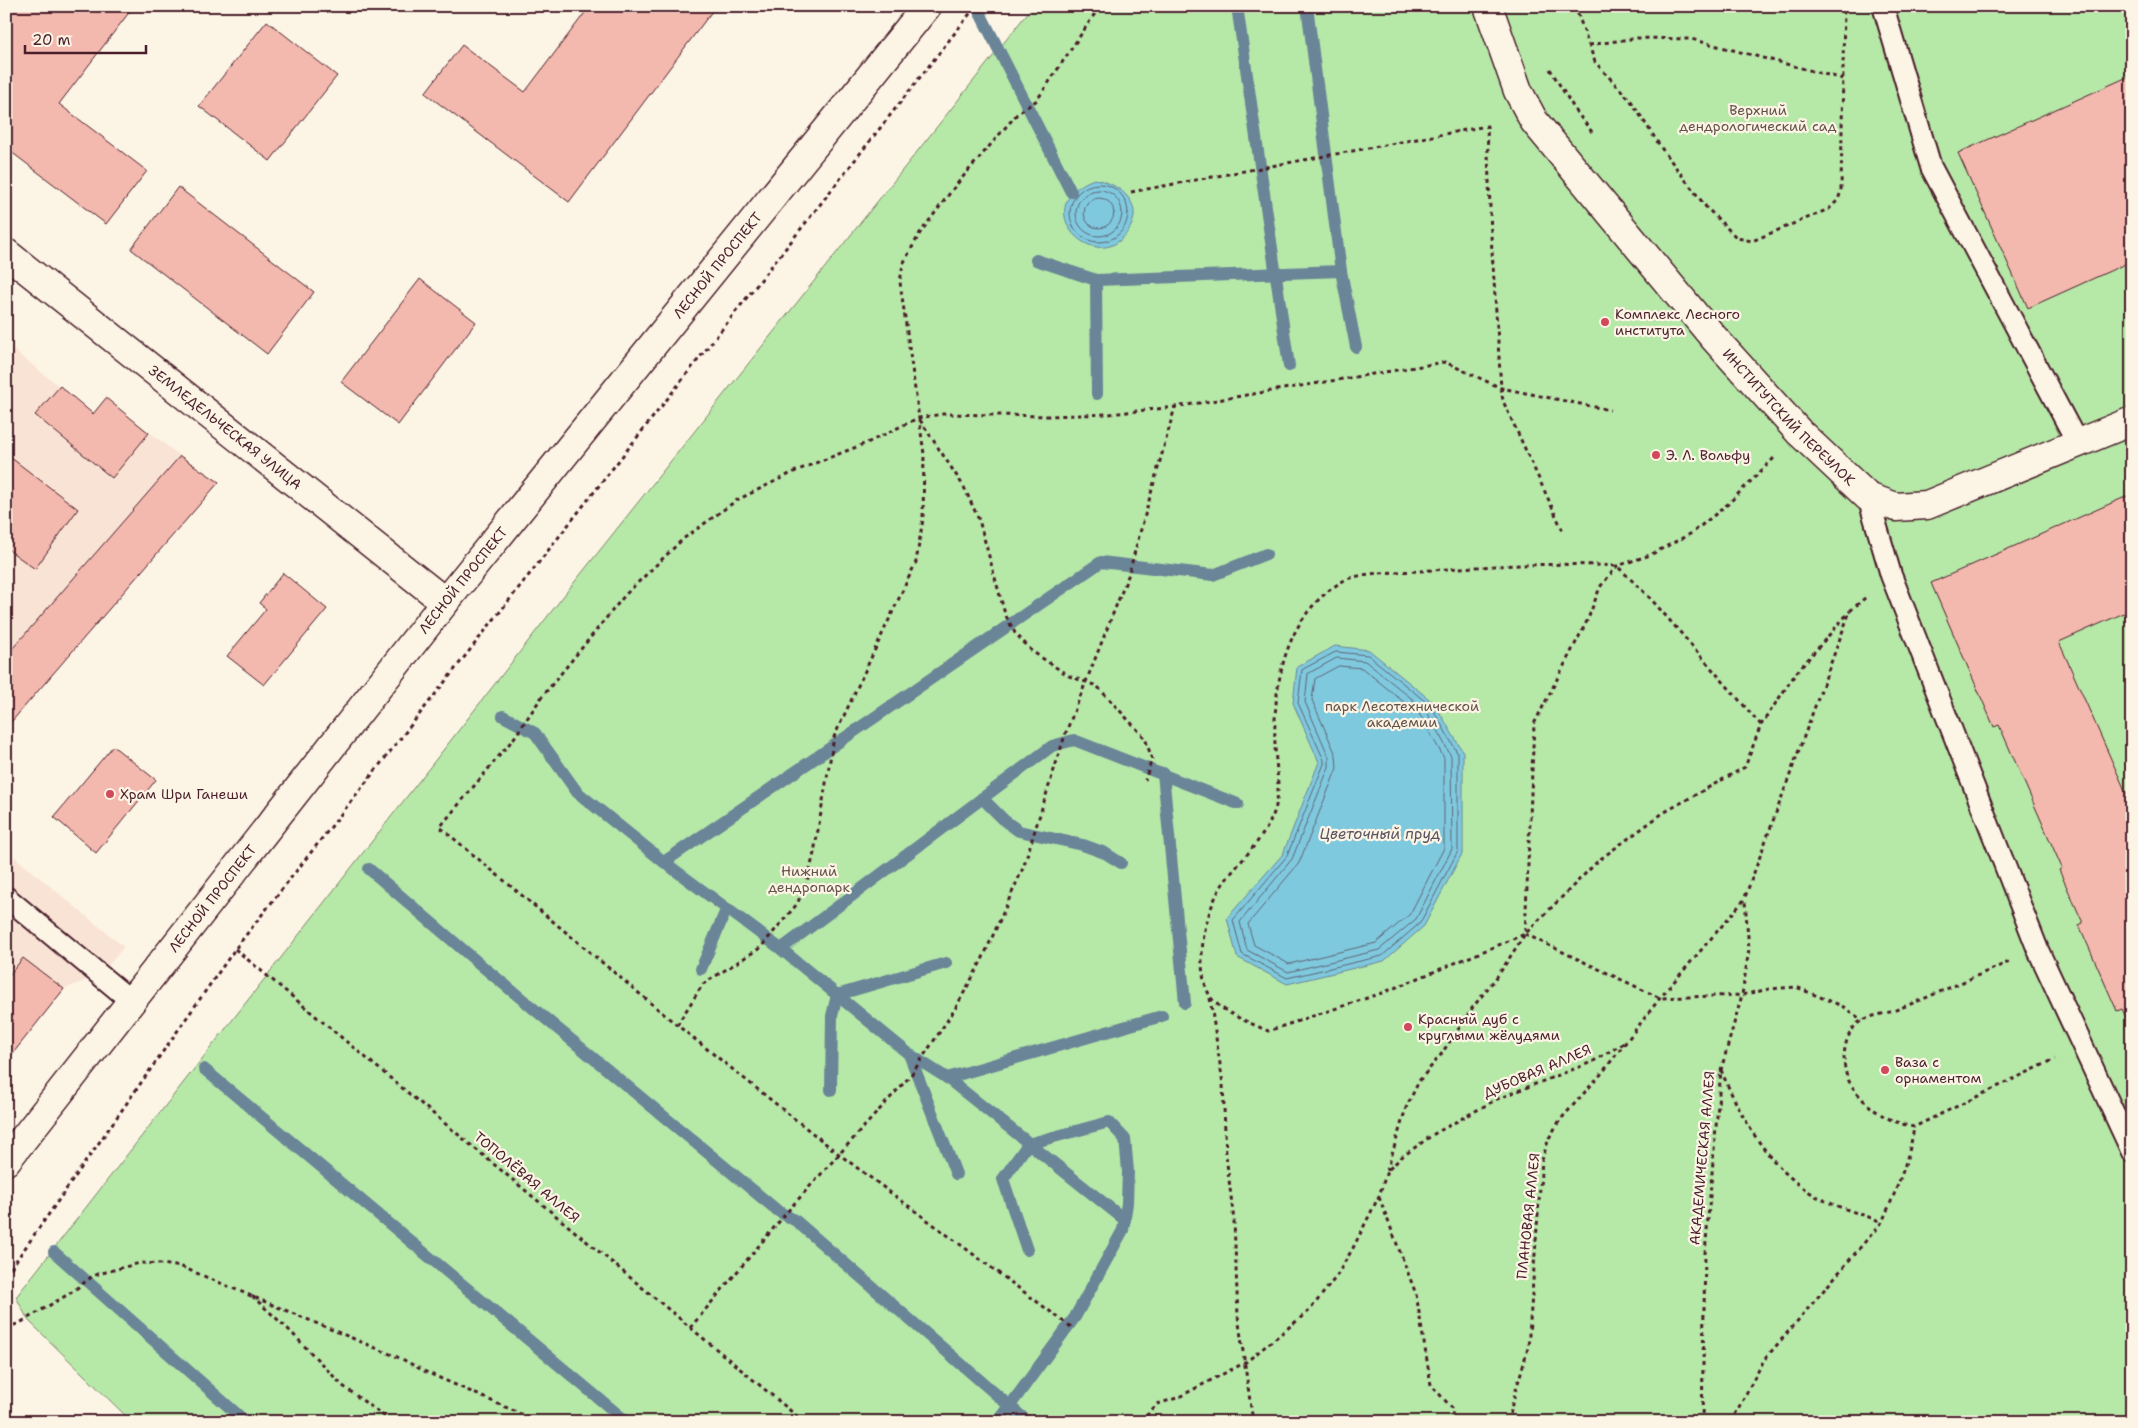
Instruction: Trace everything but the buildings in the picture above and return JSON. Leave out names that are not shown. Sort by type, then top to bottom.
[{"type":"street","name":"ЛЕСНОЙ ПРОСПЕКТ","points":[[6,1161],[130,1000],[445,602],[927,6]]},
{"type":"street","name":"ИНСТИТУТСКИЙ ПЕРЕУЛОК","points":[[1488,6],[1518,92],[1534,121],[1682,300],[1798,432],[1868,497],[1896,507],[1927,505],[2132,421]]},
{"type":"street","name":"ЗЕМЛЕДЕЛЬЧЕСКАЯ УЛИЦА","points":[[6,253],[445,602]]},
{"type":"lane","points":[[1883,6],[1931,167],[2078,444]]},
{"type":"lane","points":[[1868,497],[1891,576],[2038,950],[2081,1046],[2132,1152]]},
{"type":"lane","points":[[6,897],[130,1000]]},
{"type":"path","points":[[6,1274],[235,949],[976,6]]},
{"type":"path","points":[[677,1026],[703,984],[760,948],[776,931],[796,904],[807,882],[834,737],[916,562],[923,519],[925,476],[900,282],[902,264],[920,233],[956,185],[1017,114],[1037,100],[1100,6]]},
{"type":"path","points":[[1575,6],[1596,62],[1631,101],[1662,149],[1706,207],[1737,238],[1752,241],[1829,209],[1838,200],[1841,191],[1844,6]]},
{"type":"path","points":[[1589,45],[1637,38],[1691,38],[1842,79]]},
{"type":"path","points":[[1131,192],[1487,126],[1500,388],[1504,401],[1563,531]]},
{"type":"path","points":[[1071,1328],[840,1155],[677,1026],[440,827],[514,738],[541,698],[625,595],[682,540],[737,500],[798,470],[869,442],[918,418],[943,414],[1050,416],[1109,414],[1175,407],[1445,362],[1500,388],[1610,410]]},
{"type":"path","points":[[690,1328],[793,1204],[840,1155],[911,1075],[929,1050],[982,960],[1020,876],[1066,732],[1128,576],[1175,407]]},
{"type":"path","points":[[918,418],[964,486],[979,520],[1005,614],[1015,633],[1033,652],[1069,676],[1097,686],[1145,738],[1152,760],[1145,780]]},
{"type":"path","points":[[1253,1422],[1238,1316],[1234,1221],[1226,1155],[1223,1084],[1210,997],[1202,961],[1204,932],[1209,909],[1223,883],[1268,824],[1277,802],[1278,770],[1275,747],[1275,696],[1282,662],[1291,641],[1310,610],[1323,596],[1345,580],[1404,572],[1537,563],[1617,566],[1650,555],[1692,533],[1728,504],[1798,432]]},
{"type":"path","points":[[1617,566],[1651,599],[1761,724]]},
{"type":"path","points":[[1525,934],[1534,724],[1588,619],[1600,587],[1617,566]]},
{"type":"path","points":[[1141,1422],[1157,1404],[1177,1398],[1246,1362],[1309,1311],[1336,1277],[1379,1196],[1406,1108],[1419,1080],[1440,1056],[1473,1007],[1499,974],[1525,934],[1563,893],[1605,855],[1663,813],[1745,766],[1761,724],[1796,673],[1850,611],[1891,576]]},
{"type":"path","points":[[1744,900],[1850,611]]},
{"type":"path","name":"АКАДЕМИЧЕСКАЯ АЛЛЕЯ","points":[[1702,1422],[1704,1253],[1721,1070],[1742,995],[1749,949],[1744,900]]},
{"type":"path","name":"ПЛАНОВАЯ АЛЛЕЯ","points":[[1509,1422],[1512,1404],[1528,1348],[1542,1160],[1549,1138],[1560,1120],[1627,1041],[1660,998],[1744,900]]},
{"type":"path","points":[[1210,997],[1234,1016],[1268,1031],[1385,992],[1525,934],[1660,998],[1742,995],[1769,988],[1796,987],[1842,1006],[1862,1020]]},
{"type":"path","name":"ТОПОЛЁВАЯ АЛЛЕЯ","points":[[235,949],[804,1422]]},
{"type":"path","points":[[2038,950],[1892,1011],[1862,1020],[1853,1027],[1846,1047],[1843,1060],[1848,1080],[1859,1096],[1877,1113],[1899,1124],[1914,1127],[2081,1046]]},
{"type":"path","name":"ДУБОВАЯ АЛЛЕЯ","points":[[1387,1171],[1426,1140],[1470,1113],[1516,1090],[1592,1062],[1627,1041]]},
{"type":"path","points":[[1721,1070],[1737,1107],[1753,1134],[1776,1163],[1795,1181],[1815,1195],[1882,1222]]},
{"type":"path","points":[[1731,1422],[1764,1360],[1882,1222],[1894,1196],[1912,1146],[1914,1127]]},
{"type":"path","points":[[1379,1196],[1416,1294],[1431,1385],[1453,1409],[1451,1422]]},
{"type":"path","points":[[6,1327],[18,1324],[72,1292],[94,1275],[140,1263],[182,1267],[402,1359],[424,1371],[539,1422]]},
{"type":"path","points":[[248,1293],[288,1329],[343,1386],[392,1422]]},
{"type":"shaded area","points":[[6,344],[93,413],[106,398],[180,456],[219,482],[6,728]]},
{"type":"shaded area","points":[[6,850],[124,947],[100,975],[64,989],[6,1062]]},
{"type":"green space","name":"парк Лесотехнической академии","points":[[1033,6],[2132,6],[2132,1422],[132,1422],[28,1320],[16,1297],[569,589]]},
{"type":"water","points":[[1094,179],[1111,184],[1119,189],[1131,202],[1134,210],[1134,219],[1130,228],[1117,243],[1101,247],[1086,244],[1074,234],[1066,221],[1065,206],[1074,191]]},
{"type":"water","name":"Цветочный пруд","points":[[1335,646],[1369,650],[1434,703],[1463,752],[1463,852],[1424,926],[1384,961],[1287,984],[1237,957],[1227,918],[1283,854],[1319,762],[1293,703],[1297,667]]},
{"type":"waterway","points":[[1237,6],[1289,366]]},
{"type":"waterway","points":[[1307,6],[1341,271],[1356,347]]},
{"type":"waterway","points":[[978,9],[1071,192]]},
{"type":"waterway","points":[[1036,260],[1096,280],[1341,271]]},
{"type":"waterway","points":[[1096,280],[1097,394]]},
{"type":"waterway","points":[[664,862],[1101,562],[1213,575],[1266,554]]},
{"type":"waterway","points":[[503,716],[535,733],[577,792],[664,862],[781,949],[909,1054],[947,1078],[1125,1220]]},
{"type":"waterway","points":[[781,949],[1052,746],[1074,740],[1238,804]]},
{"type":"waterway","points":[[1163,773],[1185,1003]]},
{"type":"waterway","points":[[982,798],[1005,821],[1019,831],[1083,845],[1105,853],[1121,863]]},
{"type":"waterway","points":[[369,869],[482,966],[778,1211],[796,1221],[1028,1422]]},
{"type":"waterway","points":[[701,969],[726,910]]},
{"type":"waterway","points":[[831,1090],[832,1016],[837,995],[946,963]]},
{"type":"waterway","points":[[947,1078],[1162,1016]]},
{"type":"waterway","points":[[909,1054],[956,1174]]},
{"type":"waterway","points":[[204,1069],[627,1422]]},
{"type":"waterway","points":[[998,1422],[1075,1317],[1123,1230],[1127,1203],[1128,1171],[1125,1139],[1109,1122],[1028,1144],[1003,1179],[1027,1250]]},
{"type":"waterway","points":[[54,1252],[246,1422]]},
{"type":"place","name":"Комплекс Лесного института","points":[[1605,322]]},
{"type":"place","name":"Э. Л. Вольфу","points":[[1656,455]]},
{"type":"place","name":"Храм Шри Ганеши","points":[[110,794]]},
{"type":"place","name":"Красный дуб с круглыми жёлудями","points":[[1408,1027]]},
{"type":"place","name":"Ваза с орнаментом","points":[[1885,1070]]},
{"type":"park label","name":"Верхний дендрологический сад","points":[[1758,118]]},
{"type":"park label","name":"Нижний дендропарк","points":[[809,880]]}]
